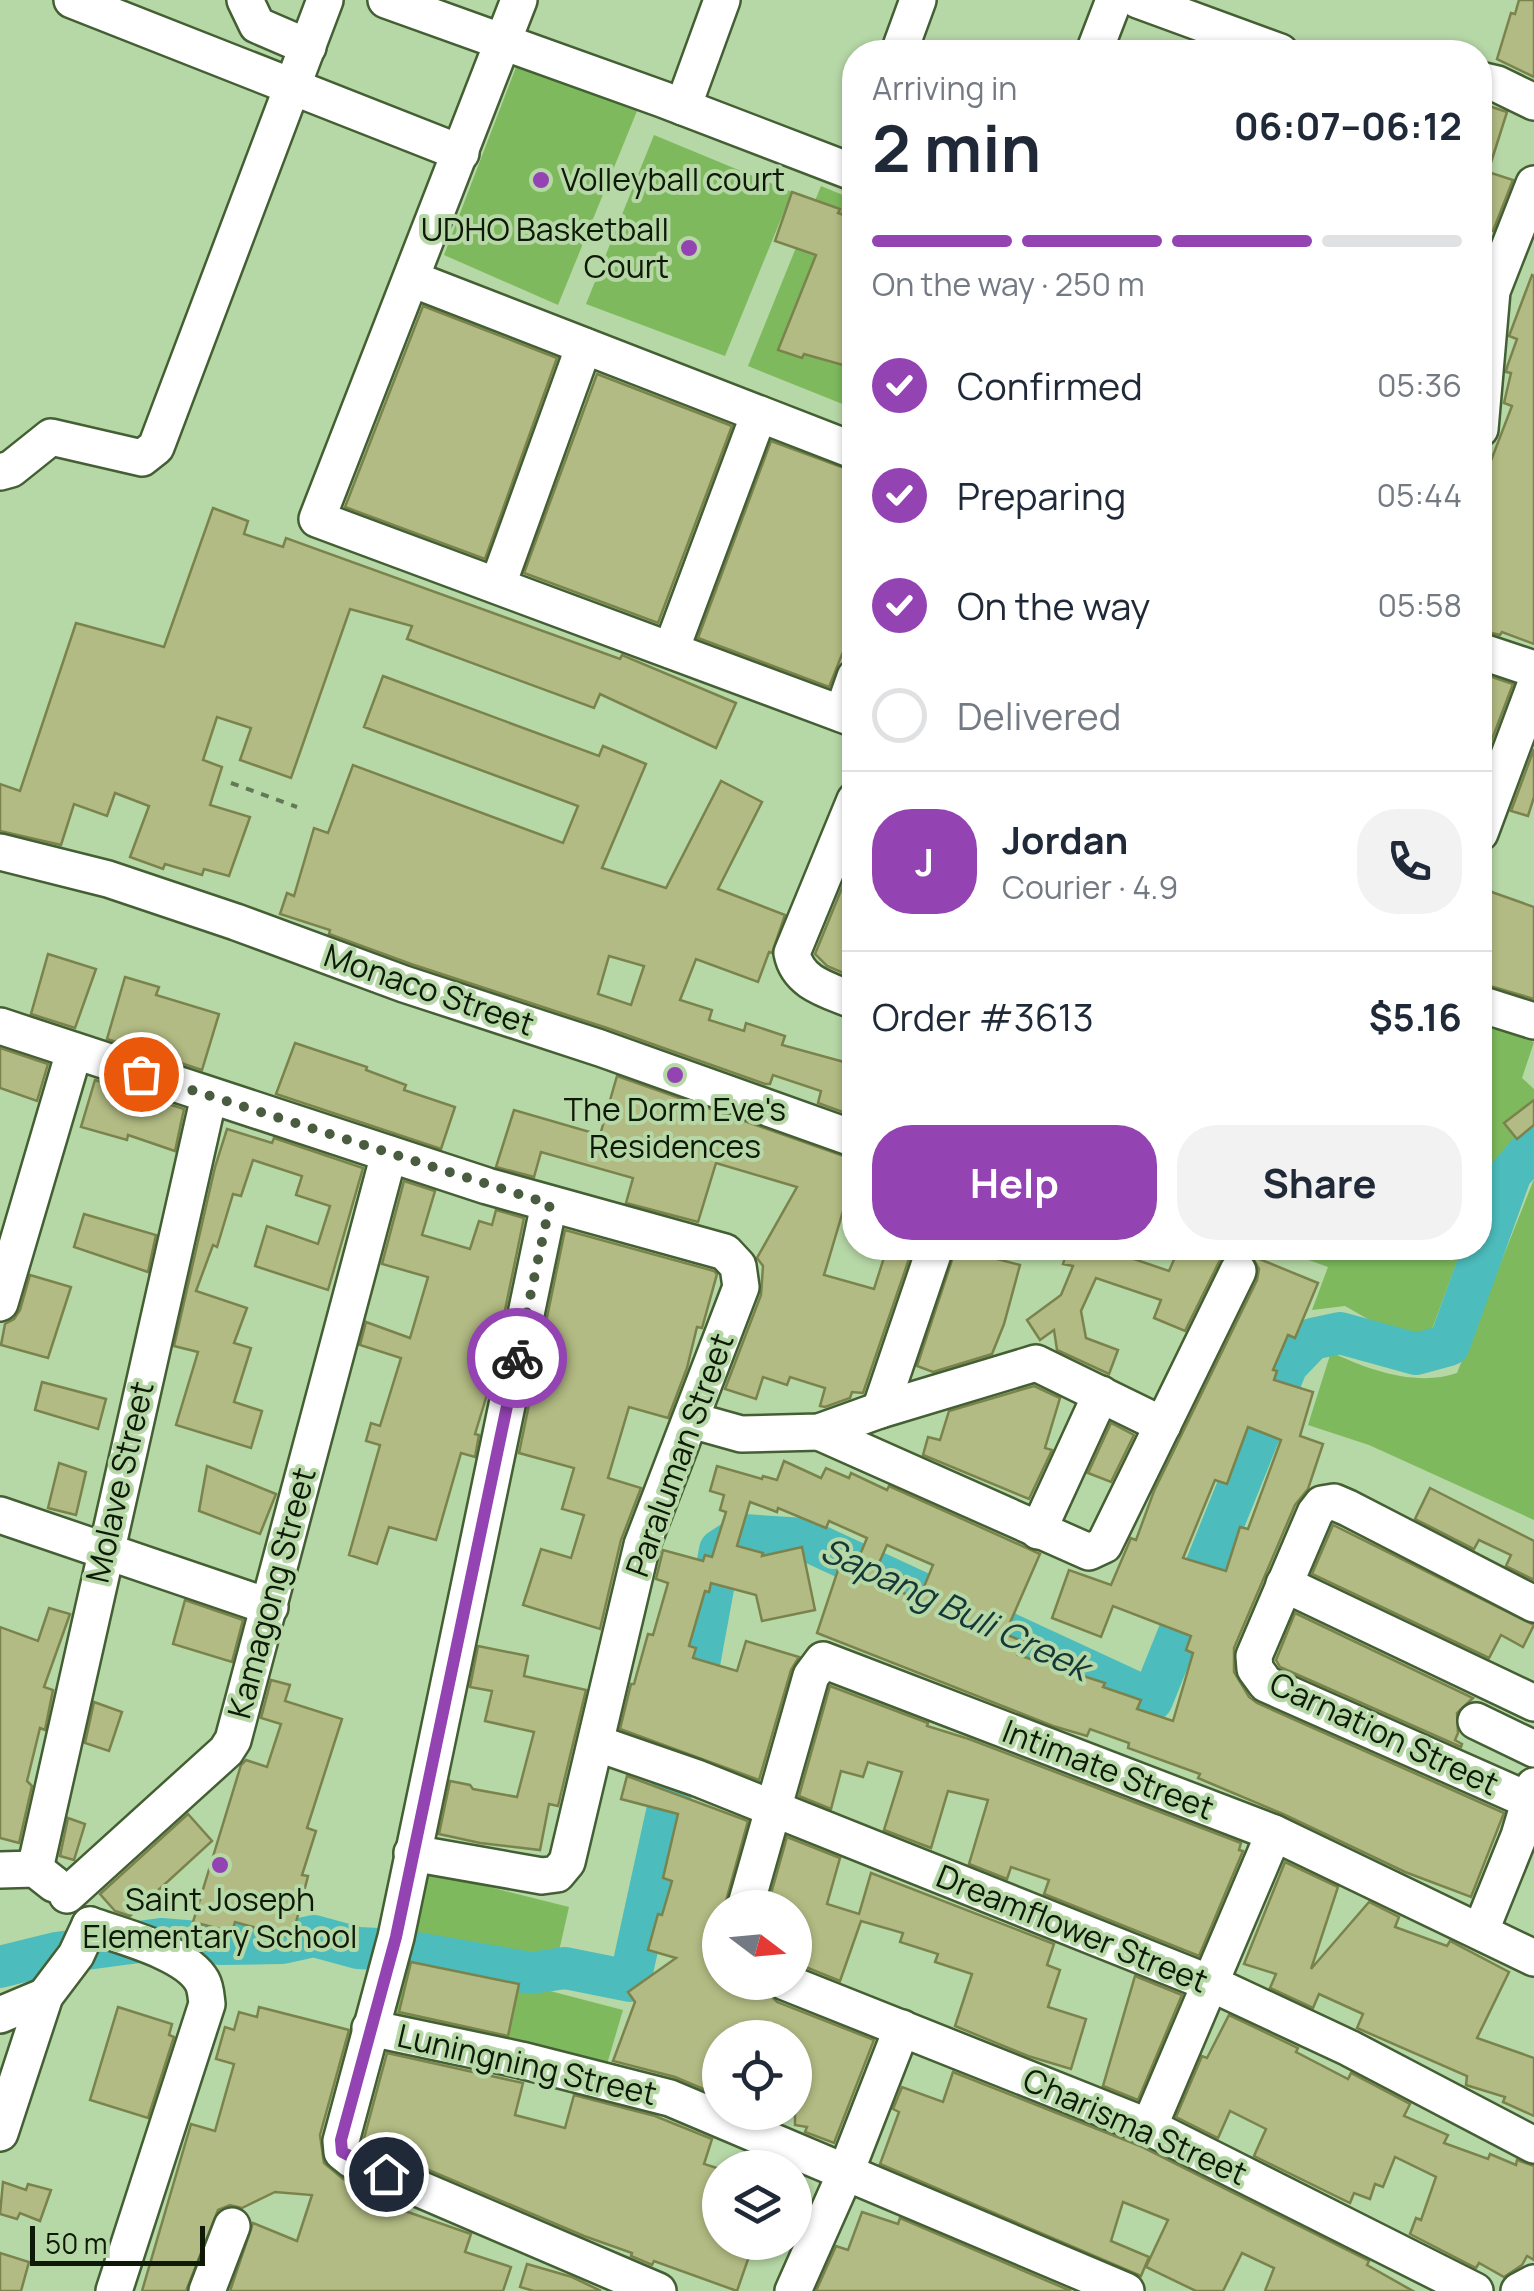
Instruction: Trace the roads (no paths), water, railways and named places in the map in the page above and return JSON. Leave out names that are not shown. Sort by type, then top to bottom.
[{"type":"street","points":[[72,0],[460,153]]},
{"type":"street","points":[[245,0],[256,25],[308,47]]},
{"type":"street","points":[[0,472],[11,469],[51,436],[142,458],[156,447],[325,0]]},
{"type":"street","points":[[386,0],[842,167]]},
{"type":"street","points":[[519,0],[317,519],[842,714]]},
{"type":"street","points":[[683,107],[722,0]]},
{"type":"street","points":[[903,40],[918,0]]},
{"type":"street","points":[[1099,40],[1114,0]]},
{"type":"street","points":[[1138,0],[1247,40]]},
{"type":"street","points":[[1492,85],[1534,102]]},
{"type":"street","points":[[1492,291],[1534,184]]},
{"type":"street","points":[[412,279],[842,446]]},
{"type":"street","points":[[498,584],[584,346]]},
{"type":"street","points":[[671,650],[760,414]]},
{"type":"street","points":[[1492,655],[1534,669]]},
{"type":"street","points":[[1492,802],[1534,688]]},
{"type":"street","points":[[842,832],[792,953],[794,966],[802,977],[842,995]]},
{"type":"street","name":"Monaco Street","points":[[0,852],[108,880],[236,922],[842,1135]]},
{"type":"street","points":[[1492,1008],[1534,1021]]},
{"type":"street","name":"Paraluman Street","points":[[0,1026],[487,1186],[725,1252],[738,1266],[741,1287],[642,1545],[567,1862],[557,1874],[542,1876],[412,1852]]},
{"type":"street","points":[[0,1303],[74,1052]]},
{"type":"street","name":"Molave Street","points":[[18,1870],[104,1550],[209,1096]]},
{"type":"street","name":"Kamagong Street","points":[[67,1894],[226,1750],[232,1740],[389,1154]]},
{"type":"street","points":[[550,1204],[392,1951],[341,2140],[342,2152],[352,2160],[658,2291]]},
{"type":"street","points":[[880,1410],[931,1260]]},
{"type":"street","points":[[819,1432],[1089,1552],[1104,1545],[1238,1270]]},
{"type":"street","points":[[691,1420],[741,1434],[819,1432],[1036,1363],[1164,1425]]},
{"type":"street","points":[[1038,1532],[1101,1394]]},
{"type":"street","points":[[1534,1604],[1334,1502],[1322,1504],[1315,1513],[1284,1584],[1534,1703]]},
{"type":"street","points":[[0,1516],[270,1606]]},
{"type":"street","name":"Carnation Street","points":[[1284,1584],[1254,1656],[1254,1669],[1266,1684],[1531,1793]]},
{"type":"street","name":"Intimate Street","points":[[774,1811],[811,1676],[823,1660],[1274,1833],[1534,1958]]},
{"type":"street","points":[[1476,1721],[1534,1749]]},
{"type":"street","name":"Dreamflower Street","points":[[596,1743],[697,1778],[1212,1984],[1349,2048],[1534,2145]]},
{"type":"street","points":[[1482,1930],[1519,1836],[1531,1793]]},
{"type":"street","points":[[750,1890],[774,1811]]},
{"type":"street","points":[[1149,2127],[1274,1833]]},
{"type":"street","points":[[18,1870],[67,1894],[83,1941]]},
{"type":"street","points":[[83,1941],[140,1943],[192,1968],[204,1983],[207,2004],[114,2291]]},
{"type":"street","points":[[0,2133],[46,1996],[83,1941]]},
{"type":"street","name":"Charisma Street","points":[[812,1993],[1149,2127],[1475,2291]]},
{"type":"street","points":[[0,2016],[46,1996]]},
{"type":"street","name":"Luningning Street","points":[[370,2028],[521,2060],[670,2098],[1126,2291]]},
{"type":"street","points":[[793,2291],[902,2028]]},
{"type":"street","points":[[207,2291],[232,2226]]},
{"type":"street","points":[[1519,2291],[1534,2283]]},
{"type":"waterway","name":"Sapang Buli Creek","points":[[1492,1226],[1511,1173],[1534,1147]]},
{"type":"waterway","name":"Sapang Buli Creek","points":[[0,1967],[56,1953],[161,1939],[282,1943],[314,1936],[358,1948],[398,1950],[531,1973],[565,1968],[630,1981],[697,1675],[720,1550],[743,1535],[804,1539],[1152,1700],[1287,1365],[1312,1339],[1340,1333],[1416,1354],[1449,1345],[1480,1260]]},
{"type":"place","name":"Volleyball court","points":[[541,180]]},
{"type":"place","name":"UDHO Basketball Court","points":[[689,248]]},
{"type":"place","name":"The Dorm Eve's Residences","points":[[675,1075]]},
{"type":"place","name":"Saint Joseph Elementary School","points":[[220,1865]]}]
